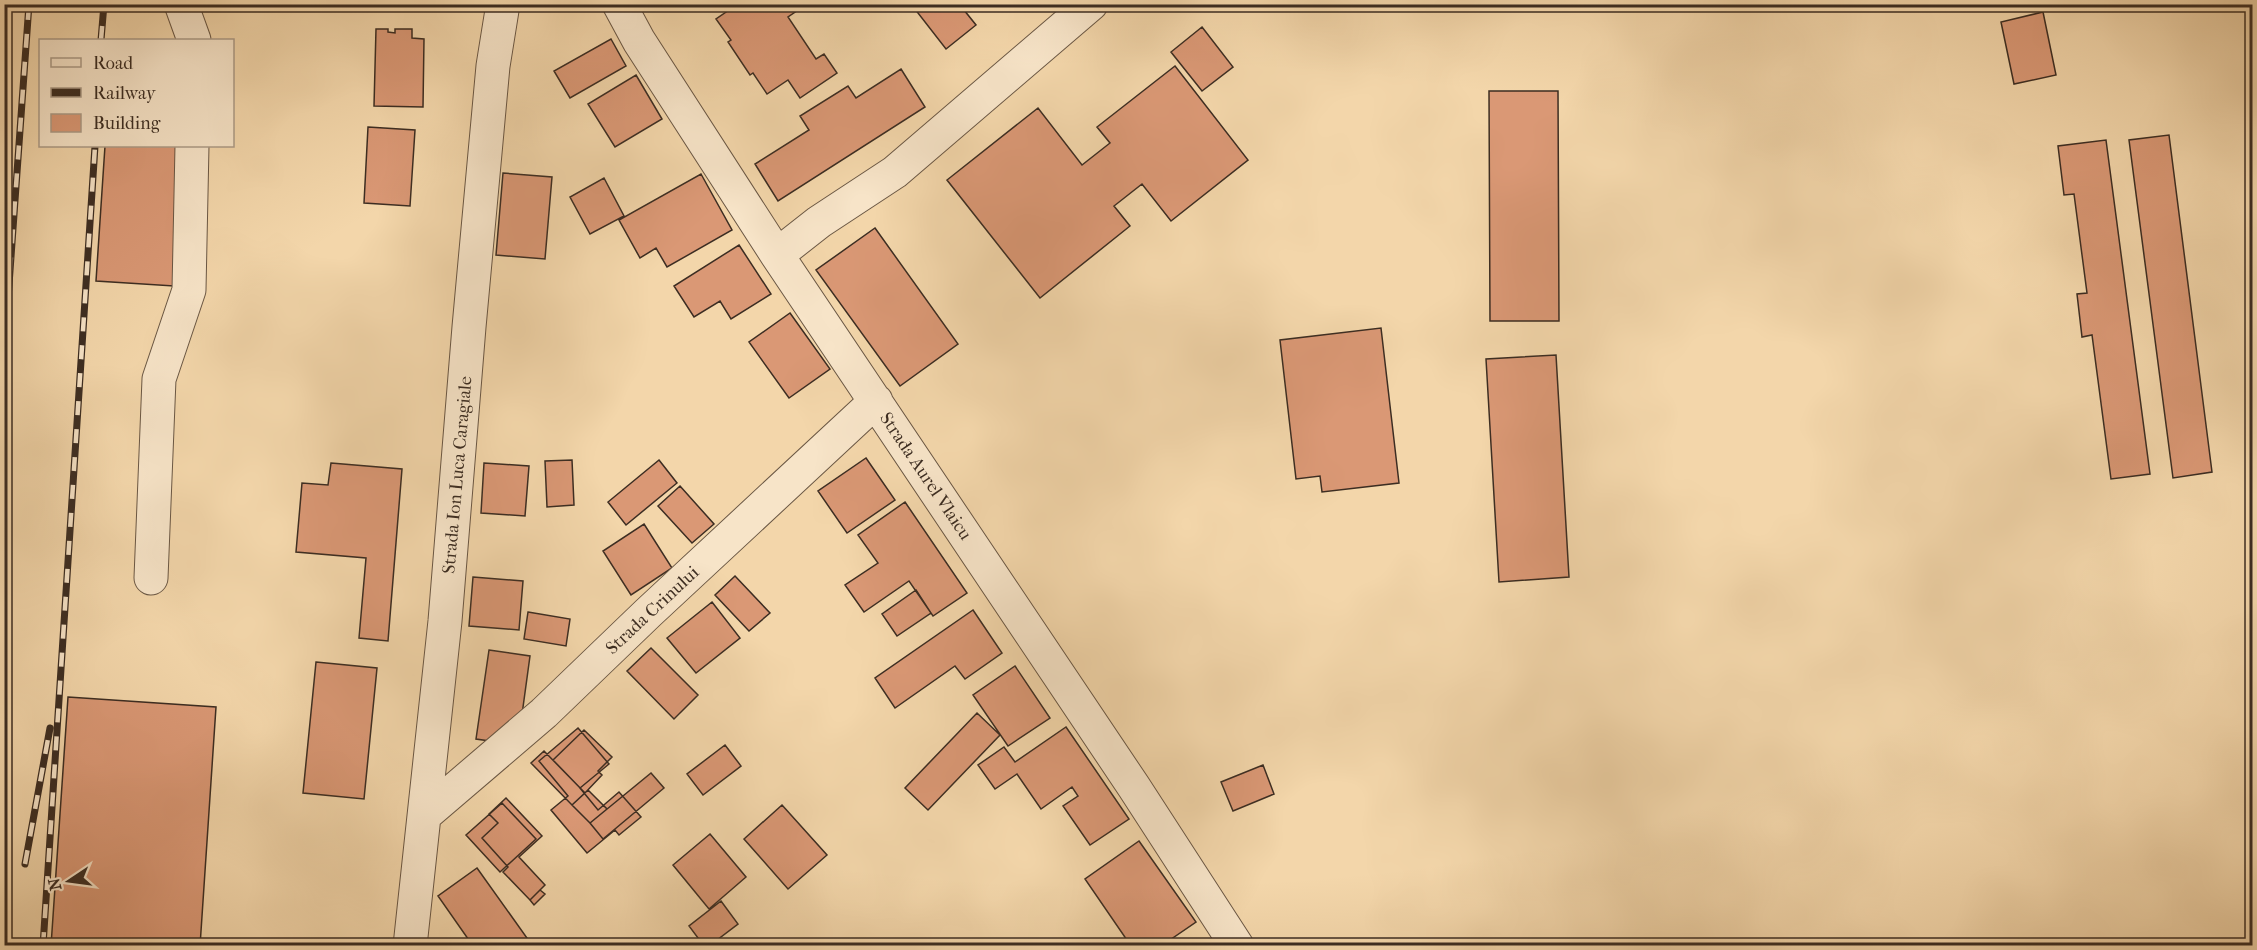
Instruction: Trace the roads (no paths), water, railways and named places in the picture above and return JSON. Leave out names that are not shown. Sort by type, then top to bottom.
[{"type":"street","points":[[181,4],[194,39]]},
{"type":"street","name":"Strada Ion Luca Caragiale","points":[[410,945],[426,814],[445,621],[492,78],[503,4]]},
{"type":"street","name":"Strada Aurel Vlaicu","points":[[619,4],[639,41],[777,255],[1237,945]]},
{"type":"street","points":[[777,255],[819,222],[895,172],[1091,4]]},
{"type":"street","points":[[151,578],[159,379],[189,290],[192,147]]},
{"type":"street","name":"Strada Crinului","points":[[426,814],[544,713],[876,401]]},
{"type":"railway","points":[[4,355],[29,4]]},
{"type":"railway","points":[[101,39],[104,4]]},
{"type":"railway","points":[[43,946],[95,147]]},
{"type":"railway","points":[[25,864],[50,728]]}]
